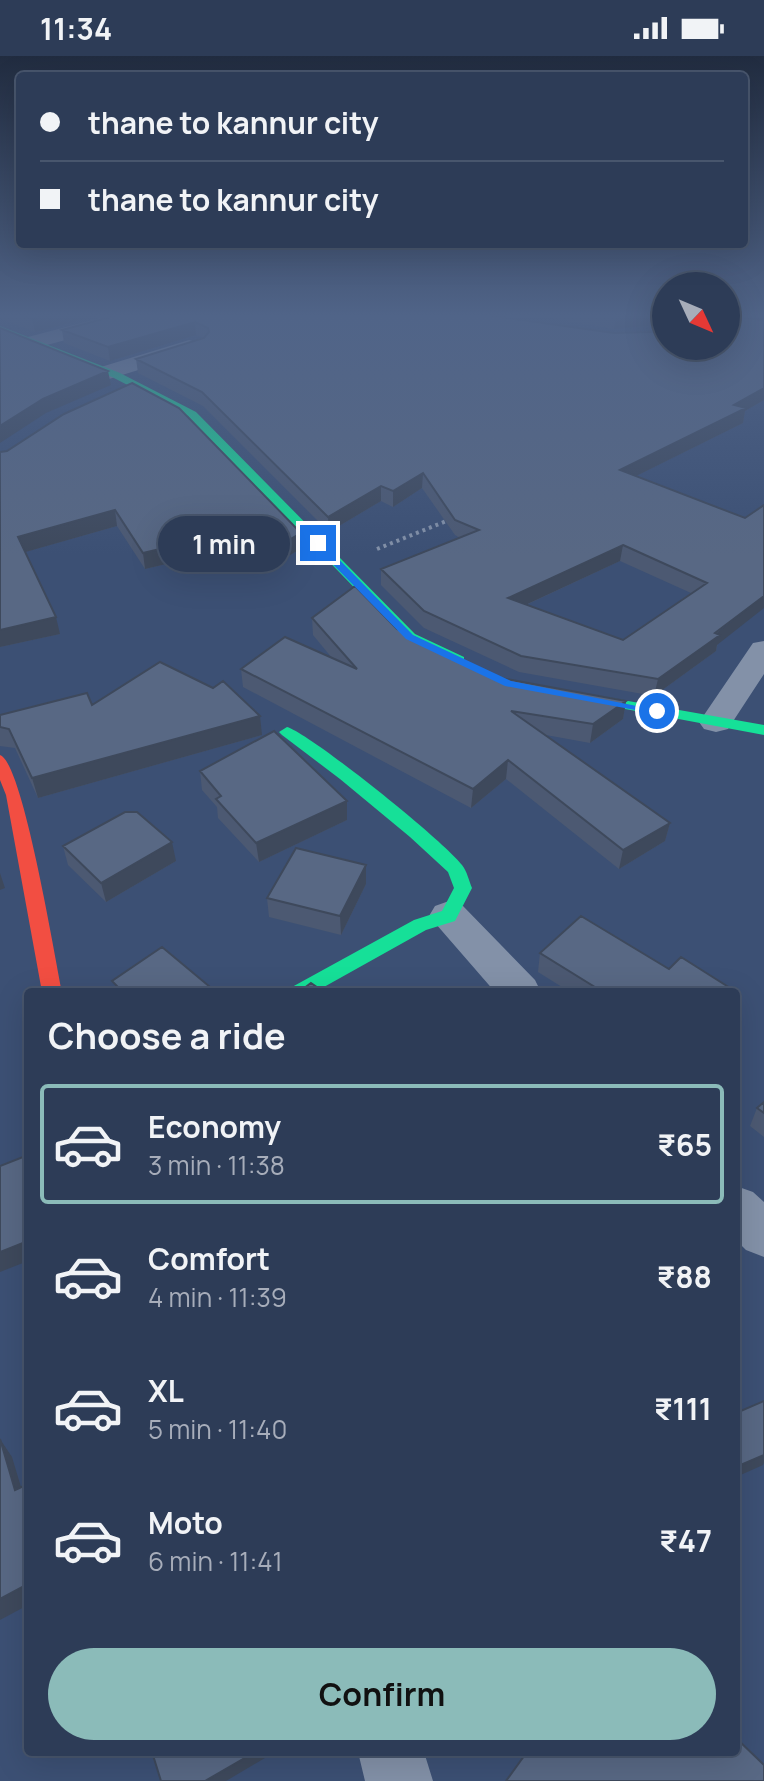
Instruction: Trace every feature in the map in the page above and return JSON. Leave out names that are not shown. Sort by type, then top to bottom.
[{"type":"street","points":[[107,397],[115,394]]},
{"type":"street","points":[[152,394],[192,414],[410,637],[480,670]]},
{"type":"street","points":[[716,722],[764,650]]},
{"type":"street","points":[[553,692],[764,730]]},
{"type":"street","points":[[287,732],[346,775],[456,869],[463,888],[449,916],[420,925],[306,988]]},
{"type":"street","points":[[0,760],[14,795],[51,988]]},
{"type":"street","points":[[449,916],[516,988]]},
{"type":"street","points":[[740,1212],[764,1234]]},
{"type":"street","points":[[392,1756],[399,1781]]},
{"type":"path","points":[[339,564],[454,517]]},
{"type":"building","points":[[0,394],[56,394],[43,399],[0,426]]},
{"type":"building","points":[[109,394],[152,394],[179,408],[301,533],[259,557],[236,531],[143,553],[115,510],[18,537],[56,617],[0,630],[0,452],[7,451],[64,414]]},
{"type":"building","points":[[204,394],[754,394],[734,405],[746,408],[620,470],[745,518],[764,505],[764,596],[715,633],[720,635],[658,679],[521,656],[424,611],[381,569],[479,530],[455,520],[423,473],[393,491],[381,486],[328,517]],"holes":[[[623,545],[707,583],[623,640],[508,598]]]},
{"type":"building","points":[[355,586],[397,629],[495,677],[626,701],[593,724],[511,711],[670,823],[623,850],[508,760],[473,789],[241,669],[285,637],[357,669],[312,618]]},
{"type":"building","points":[[160,662],[213,688],[223,681],[260,716],[32,778],[9,729],[0,727],[0,715],[87,693],[92,705]]},
{"type":"building","points":[[274,731],[347,801],[256,843],[216,799],[221,796],[200,771]]},
{"type":"building","points":[[125,812],[137,812],[172,842],[101,883],[63,846]]},
{"type":"building","points":[[296,848],[366,865],[340,916],[267,898]]},
{"type":"building","points":[[581,916],[669,969],[681,957],[730,988],[597,988],[540,953]]},
{"type":"building","points":[[162,947],[211,988],[117,988],[112,981]]},
{"type":"building","points":[[24,1157],[24,1243],[0,1252],[0,1166]]},
{"type":"building","points":[[764,1401],[764,1455],[740,1465],[740,1411]]},
{"type":"building","points":[[0,1439],[15,1490],[24,1486],[24,1586],[0,1599]]},
{"type":"building","points":[[740,1742],[764,1765],[764,1781],[506,1781],[524,1756],[740,1756]]},
{"type":"building","points":[[153,1756],[248,1756],[205,1781],[161,1781]]},
{"type":"traffic: fast","points":[[152,394],[192,414],[410,637],[459,660]]},
{"type":"traffic: fast","points":[[566,694],[764,730]]},
{"type":"traffic: fast","points":[[287,732],[346,775],[416,833],[456,869],[463,888],[449,916],[420,925],[306,988]]},
{"type":"traffic: jam","points":[[0,760],[14,795],[51,988]]},
{"type":"route","points":[[318,543],[410,637],[508,684],[657,711]]}]
